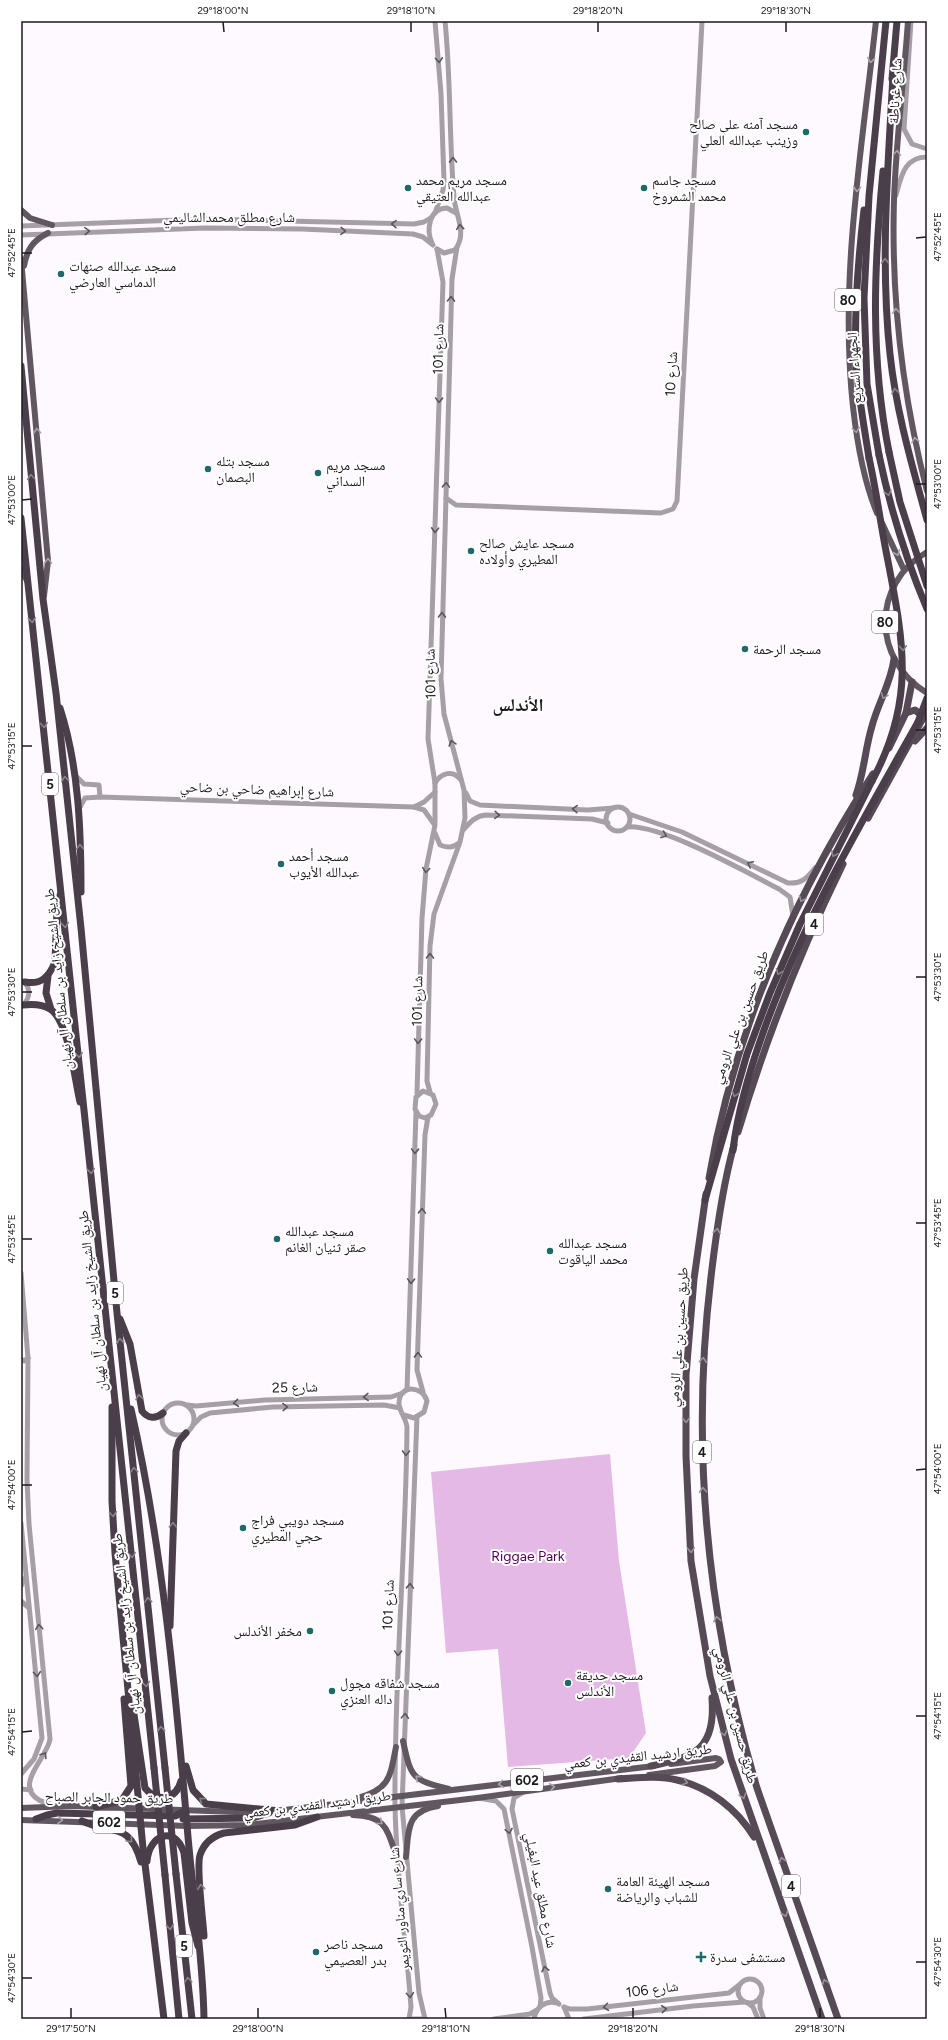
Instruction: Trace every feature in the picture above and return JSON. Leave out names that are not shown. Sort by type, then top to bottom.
[{"type":"highway","name":"الجهراء السريع","points":[[886,21],[870,184],[864,290],[866,384],[879,455],[900,536],[927,610]]},
{"type":"highway","name":"الجهراء السريع","points":[[897,21],[876,247],[874,293],[880,383],[889,452],[902,510],[927,586]]},
{"type":"highway","points":[[893,75],[885,220],[887,320],[895,389],[901,423],[927,520]]},
{"type":"highway","points":[[705,1200],[747,1054],[770,993],[800,924],[887,751],[897,720],[903,687],[903,645],[897,604],[860,405],[855,333],[858,264],[864,208],[870,184]]},
{"type":"highway","name":"طريق الشيخ زايد بن سلطان آل نهيان","points":[[21,366],[43,599],[56,693],[81,928],[117,1313],[192,2019]]},
{"type":"highway","name":"طريق الشيخ زايد بن سلطان آل نهيان","points":[[21,518],[62,886],[179,2019]]},
{"type":"highway","points":[[850,810],[859,785],[872,724],[889,682],[894,659]]},
{"type":"highway","name":"طريق حسين بن علي الرومي","points":[[822,2019],[731,1759],[710,1676],[691,1561],[686,1375],[691,1316],[705,1200],[718,1127],[742,1040],[766,976],[818,864],[894,739],[906,713],[912,682]]},
{"type":"highway","points":[[56,693],[64,720],[74,773],[79,815],[81,928]]},
{"type":"highway","points":[[733,1150],[737,1117],[750,1071],[772,1008],[803,935],[841,860],[920,722],[927,698]]},
{"type":"highway","points":[[906,713],[915,710],[921,715],[920,722]]},
{"type":"highway","name":"طريق حسين بن علي الرومي","points":[[838,2019],[756,1788],[726,1669],[707,1547],[701,1432],[702,1377],[706,1318],[714,1253],[733,1150],[767,1040],[807,939],[844,862],[927,711]]},
{"type":"highway","points":[[908,748],[927,728]]},
{"type":"highway","points":[[62,886],[57,909],[54,962],[48,976],[46,993],[51,1009],[62,1024],[87,1133]]},
{"type":"highway","points":[[23,981],[38,982],[48,976]]},
{"type":"highway","points":[[22,1005],[37,1005],[51,1009]]},
{"type":"highway","points":[[117,1313],[129,1340],[142,1411],[146,1415],[152,1417],[158,1417],[163,1413]]},
{"type":"highway","points":[[124,1376],[147,1482],[169,1648],[201,1954],[204,2019]]},
{"type":"highway","points":[[113,1377],[112,1501],[126,1681],[147,1884],[164,2019]]},
{"type":"highway","points":[[169,1648],[176,1450],[179,1441],[186,1433]]},
{"type":"highway","points":[[651,1766],[683,1759],[702,1745],[711,1726],[713,1711],[710,1676]]},
{"type":"highway","points":[[126,1681],[134,1710],[145,1788],[150,1795],[163,1798],[173,1795],[179,1789],[182,1776]]},
{"type":"highway","points":[[96,1807],[122,1800],[131,1786],[124,1714],[126,1681]]},
{"type":"highway","points":[[176,1714],[188,1780],[199,1798],[206,1804],[217,1806],[281,1810]]},
{"type":"highway","points":[[618,1779],[676,1779],[693,1784],[712,1793],[738,1816],[750,1830],[763,1851]]},
{"type":"highway","points":[[36,1820],[47,1815],[66,1813],[141,1816],[149,1820],[186,1818],[252,1818],[269,1813]]},
{"type":"highway","points":[[201,1954],[204,1938],[204,1922],[199,1856],[209,1840],[214,1836],[224,1833],[295,1825],[318,1817]]},
{"type":"highway","points":[[82,1821],[93,1826],[121,1831],[130,1837],[138,1851],[147,1884]]},
{"type":"highway","points":[[146,1874],[148,1850],[153,1842],[158,1837],[167,1836],[176,1838],[181,1844],[184,1853],[194,1936],[201,1954]]},
{"type":"main road","name":"الجهراء السريع","points":[[876,21],[851,258],[848,298],[849,364],[858,442],[868,488],[904,570]]},
{"type":"main road","points":[[910,21],[894,199],[894,266],[901,364],[908,410],[927,491]]},
{"type":"main road","points":[[21,210],[30,218],[52,224]]},
{"type":"main road","points":[[22,274],[27,252],[32,244],[48,233]]},
{"type":"main road","name":"طريق الشيخ زايد بن سلطان آل نهيان","points":[[21,259],[48,561],[43,599]]},
{"type":"main road","points":[[919,460],[927,476]]},
{"type":"main road","name":"80","points":[[927,552],[904,570],[890,594],[886,612],[887,638],[894,659],[912,682],[927,693]]},
{"type":"main road","name":"طريق الشيخ زايد بن سلطان آل نهيان","points":[[21,568],[27,582]]},
{"type":"main road","points":[[403,1741],[409,1765],[417,1778],[430,1785],[454,1790]]},
{"type":"main road","points":[[331,1804],[367,1796],[384,1786],[392,1772],[396,1747]]},
{"type":"main road","name":"طريق ارشيد القفيدي بن كعمي","points":[[195,1812],[269,1813],[281,1810],[402,1797],[535,1779],[714,1758],[720,1759],[721,1762],[715,1766],[533,1789],[478,1798],[395,1806],[248,1825],[196,1826]]},
{"type":"main road","points":[[406,1857],[408,1828],[416,1815],[426,1808],[447,1805],[455,1800]]},
{"type":"main road","name":"طريق حمود الجابر الصباح","points":[[21,1808],[96,1807],[141,1816]]},
{"type":"main road","name":"طريق حمود الجابر الصباح","points":[[186,1818],[195,1812]]},
{"type":"main road","points":[[329,1815],[365,1815],[378,1820],[384,1825],[389,1833],[397,1858]]},
{"type":"main road","name":"طريق حمود الجابر الصباح","points":[[21,1820],[82,1821],[141,1816],[186,1818],[196,1826]]},
{"type":"street","points":[[435,21],[444,181],[443,190],[436,211],[432,217],[429,232],[435,247],[448,253],[457,247],[461,231],[456,213],[454,196],[445,21]]},
{"type":"street","name":"شارع 10","points":[[456,505],[661,513],[673,509],[677,501],[702,21]]},
{"type":"street","name":"شارع غرناطة","points":[[910,21],[904,129],[912,144],[926,149]]},
{"type":"street","points":[[437,36],[443,34],[446,36]]},
{"type":"street","points":[[894,199],[907,165],[916,158],[925,157],[923,152],[926,149]]},
{"type":"street","points":[[436,211],[447,208],[456,213]]},
{"type":"street","name":"شارع مطلق محمدالشاليمي","points":[[21,226],[204,219],[414,224],[424,222],[432,217]]},
{"type":"street","points":[[132,221],[130,224],[132,229]]},
{"type":"street","points":[[302,229],[326,228],[327,225],[325,222]]},
{"type":"street","name":"شارع مطلق محمدالشاليمي","points":[[21,235],[132,229],[302,229],[412,234],[423,237],[435,247]]},
{"type":"street","name":"شارع 101","points":[[417,1093],[420,966],[426,869],[435,832],[435,784],[428,739],[443,282],[435,247]]},
{"type":"street","name":"شارع 101","points":[[430,1092],[427,1081],[430,946],[434,914],[464,829],[466,809],[462,781],[444,714],[441,664],[452,274],[457,247]]},
{"type":"street","points":[[441,359],[444,362],[450,360]]},
{"type":"street","points":[[446,498],[456,505],[446,511]]},
{"type":"street","points":[[431,638],[437,641],[442,638]]},
{"type":"street","points":[[430,662],[438,660],[441,664]]},
{"type":"street","points":[[74,773],[78,780],[84,784],[99,785],[100,797],[89,797],[83,799],[79,815]]},
{"type":"street","points":[[435,784],[439,777],[452,773],[458,776],[462,781]]},
{"type":"street","points":[[464,790],[470,801],[480,805],[588,810],[622,808],[629,814],[682,832],[788,883],[800,882],[806,879],[818,864]]},
{"type":"street","points":[[414,807],[424,802],[435,792]]},
{"type":"street","name":"شارع إبراهيم ضاحي بن ضاحي","points":[[100,797],[414,807]]},
{"type":"street","points":[[414,807],[424,810],[435,824]]},
{"type":"street","points":[[608,823],[607,814],[614,808]]},
{"type":"street","points":[[626,827],[630,822],[629,814]]},
{"type":"street","points":[[464,829],[473,819],[486,815],[592,819],[608,823],[616,829],[639,827],[676,840],[779,889],[790,897],[792,918]]},
{"type":"street","points":[[435,832],[436,839],[440,845],[447,848],[454,847],[460,842]]},
{"type":"street","points":[[764,881],[768,873]]},
{"type":"street","points":[[420,966],[424,970],[430,969]]},
{"type":"street","points":[[22,1005],[29,996],[28,986],[23,981]]},
{"type":"street","points":[[420,992],[426,990],[429,994]]},
{"type":"street","points":[[406,1391],[413,1223],[416,1112],[415,1099],[417,1093],[423,1090],[430,1092],[434,1097],[436,1104],[434,1111],[428,1117],[424,1135],[417,1370],[427,1405],[424,1412],[417,1417],[409,1417],[404,1414],[400,1408],[400,1398],[406,1391],[414,1389],[423,1393]]},
{"type":"street","points":[[416,1112],[422,1118],[428,1117]]},
{"type":"street","points":[[413,1223],[416,1226],[422,1224]]},
{"type":"street","points":[[412,1243],[418,1241],[421,1245]]},
{"type":"street","points":[[21,1273],[28,1358],[27,1480],[29,1524],[47,1704],[49,1746],[31,1774],[31,1790],[38,1800],[59,1807]]},
{"type":"street","points":[[21,1359],[24,1361],[28,1358]]},
{"type":"street","points":[[21,1383],[28,1384]]},
{"type":"street","name":"شارع 25","points":[[187,1405],[196,1406],[265,1400],[391,1397],[406,1391]]},
{"type":"street","points":[[182,1403],[187,1405],[194,1414],[194,1424],[186,1433],[178,1435],[168,1431],[163,1424],[163,1413],[168,1406],[182,1403]]},
{"type":"street","name":"شارع 25","points":[[194,1424],[201,1417],[210,1413],[273,1408],[384,1405],[400,1408]]},
{"type":"street","name":"شارع 101","points":[[395,1797],[407,1427],[404,1414]]},
{"type":"street","name":"شارع 101","points":[[402,1797],[403,1741],[417,1417]]},
{"type":"street","points":[[21,1477],[27,1480]]},
{"type":"street","points":[[21,1523],[42,1738],[34,1760],[21,1774]]},
{"type":"street","points":[[21,1586],[24,1583],[26,1575]]},
{"type":"street","points":[[21,1601],[29,1608]]},
{"type":"street","points":[[39,1703],[44,1708],[47,1704]]},
{"type":"street","points":[[21,1789],[31,1790]]},
{"type":"street","name":"شارع مطلق عيد البغيلي","points":[[533,1789],[515,1796],[512,1802],[512,1809],[550,1993],[552,1998],[559,2004]]},
{"type":"street","name":"شارع ساري مناور الثويمر","points":[[395,1797],[397,1858],[411,2007],[409,2019]]},
{"type":"street","name":"شارع ساري مناور الثويمر","points":[[402,1797],[419,1993],[424,2019]]},
{"type":"street","name":"شارع مطلق عيد البغيلي","points":[[478,1798],[496,1801],[504,1809],[541,1998],[539,2008]]},
{"type":"street","points":[[758,2019],[753,2008],[746,2003],[738,1992],[740,1985],[748,1979],[756,1981],[761,1987],[760,2008],[764,2019]]},
{"type":"street","name":"شارع 106","points":[[564,2007],[570,2009],[586,2009],[729,1993],[740,1985]]},
{"type":"street","points":[[712,1995],[715,1998],[712,2004]]},
{"type":"street","points":[[746,2003],[755,2002],[760,1997]]},
{"type":"street","points":[[494,2019],[530,2014],[549,2002],[559,2004],[564,2007],[569,2019]]},
{"type":"street","name":"شارع 106","points":[[584,2019],[712,2004],[746,2003]]},
{"type":"street","points":[[534,2019],[539,2008]]},
{"type":"street","points":[[413,2019],[424,2019]]},
{"type":"green space","name":"Riggae Park","points":[[610,1454],[619,1561],[646,1733],[629,1758],[508,1767],[498,1649],[446,1653],[431,1472]]},
{"type":"place","name":"مسجد آمنه علي صالح وزينب عبدالله العلي","points":[[806,132]]},
{"type":"place","name":"مسجد مريم محمد عبدالله العتيقي","points":[[408,188]]},
{"type":"place","name":"مسجد جاسم محمد الشمروخ","points":[[644,188]]},
{"type":"place","name":"مسجد عبدالله صنهات الدماسي العارضي","points":[[61,274]]},
{"type":"place","name":"مسجد بتله البصمان","points":[[208,469]]},
{"type":"place","name":"مسجد مريم السداني","points":[[318,473]]},
{"type":"place","name":"مسجد عايش صالح المطيري وأولاده","points":[[471,551]]},
{"type":"place","name":"مسجد الرحمة","points":[[745,649]]},
{"type":"place","name":"مسجد أحمد عبدالله الأيوب","points":[[281,864]]},
{"type":"place","name":"مسجد عبدالله صقر ثنيان الغانم","points":[[277,1239]]},
{"type":"place","name":"مسجد عبدالله محمد الياقوت","points":[[550,1251]]},
{"type":"place","name":"مسجد دويبي فراج حجي المطيري","points":[[243,1528]]},
{"type":"place","name":"مخفر الأندلس","points":[[310,1631]]},
{"type":"place","name":"مسجد حديقة الأندلس","points":[[568,1683]]},
{"type":"place","name":"مسجد شفاقه مجول داله العنزي","points":[[332,1691]]},
{"type":"place","name":"مسجد الهيئة العامة للشباب والرياضة","points":[[608,1889]]},
{"type":"place","name":"مسجد ناصر بدر العصيمي","points":[[316,1952]]},
{"type":"place","name":"مستشفى سدرة","points":[[701,1957]]},
{"type":"district","name":"الأندلس","points":[[518,705]]}]
